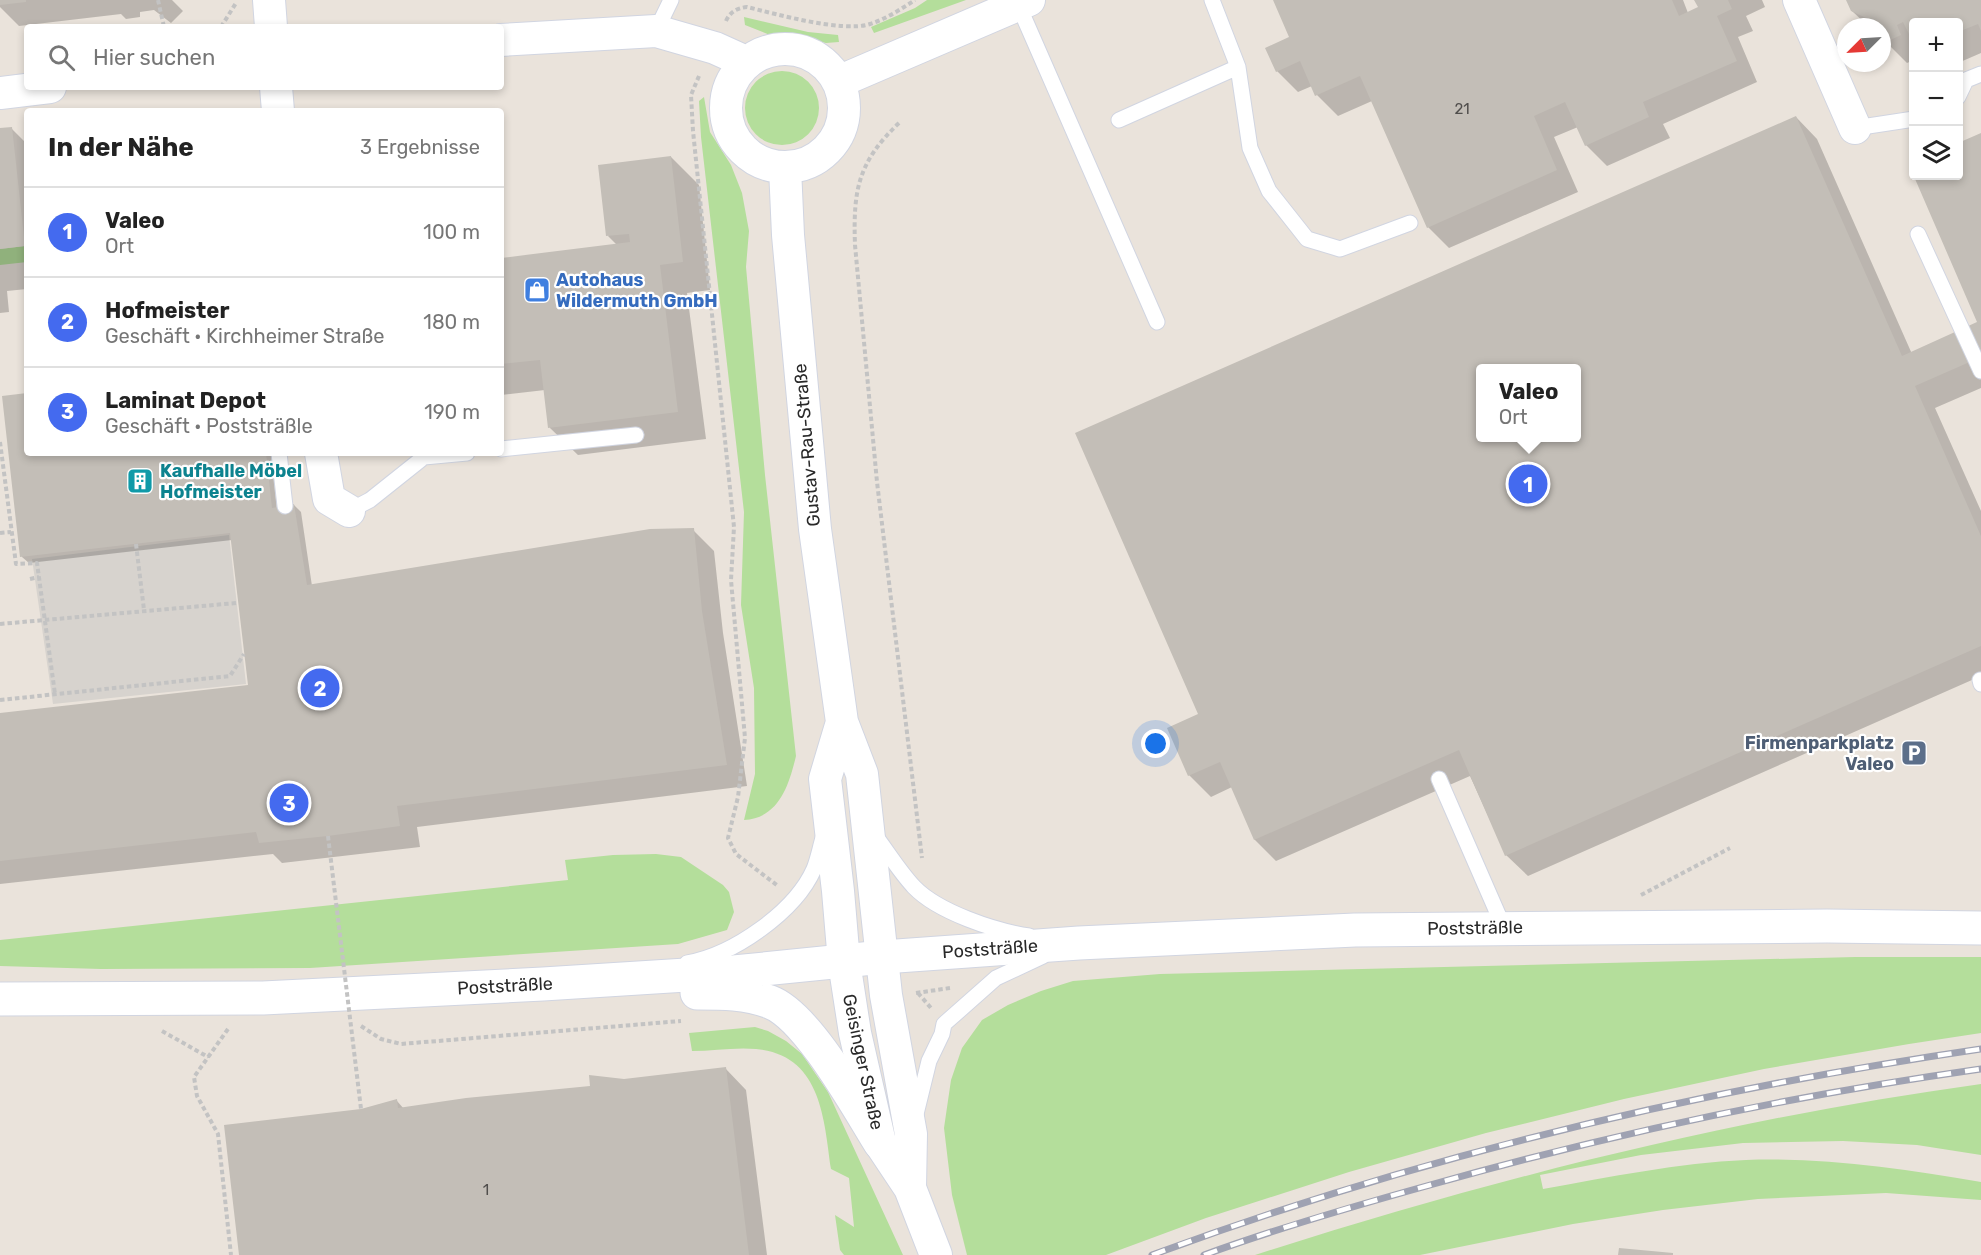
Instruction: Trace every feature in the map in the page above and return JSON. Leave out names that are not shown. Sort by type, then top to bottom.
[{"type":"main road","name":"Poststräßle","points":[[0,999],[263,998],[594,982],[1079,943],[1355,930],[1827,926],[1981,928]]},
{"type":"main road","points":[[543,984],[594,991],[642,994],[734,993],[772,1002],[800,1023],[837,1075],[880,1143]]},
{"type":"street","points":[[269,0],[271,24]]},
{"type":"street","points":[[1799,0],[1855,128]]},
{"type":"street","points":[[838,81],[1024,2]]},
{"type":"street","points":[[504,40],[657,32],[715,48],[746,62]]},
{"type":"street","points":[[778,48],[797,49],[814,55],[828,67],[838,81],[844,101],[844,111],[836,140],[822,155],[804,165],[785,168],[764,164],[746,154],[733,138],[726,118],[726,98],[733,78],[746,62],[761,52],[778,48]]},
{"type":"street","points":[[0,93],[25,90]]},
{"type":"street","points":[[276,90],[278,108]]},
{"type":"street","name":"Gustav-Rau-Straße","points":[[785,168],[788,235],[815,529],[842,722],[862,774],[883,957]]},
{"type":"street","points":[[322,456],[329,499],[349,511]]},
{"type":"street","name":"Gustav-Rau-Straße","points":[[842,722],[825,779],[844,962]]},
{"type":"street","name":"Geisinger Straße","points":[[883,957],[891,1024],[911,1134],[910,1188]]},
{"type":"street","name":"Geisinger Straße","points":[[844,962],[855,1033],[880,1143],[910,1188],[936,1255]]},
{"type":"lane","points":[[657,32],[670,0]]},
{"type":"lane","points":[[1212,0],[1238,67],[1250,148],[1269,191],[1306,239],[1340,249],[1410,223]]},
{"type":"lane","points":[[1024,2],[1157,322]]},
{"type":"lane","points":[[1119,120],[1238,67]]},
{"type":"lane","points":[[1963,87],[1966,80],[1981,74]]},
{"type":"lane","points":[[1855,128],[1909,120]]},
{"type":"lane","points":[[1918,234],[1981,371]]},
{"type":"lane","points":[[504,450],[636,435]]},
{"type":"lane","points":[[279,456],[285,506]]},
{"type":"lane","points":[[349,511],[369,500],[423,456]]},
{"type":"lane","points":[[1440,779],[1504,928]]},
{"type":"lane","points":[[594,982],[697,961],[740,943],[776,916],[795,898],[814,869],[829,818]]},
{"type":"lane","points":[[866,824],[915,887],[941,906],[996,928],[1024,935],[1079,943]]},
{"type":"lane","points":[[911,1134],[929,1061],[942,1034],[944,1024],[996,978],[1027,962],[1079,943]]},
{"type":"path","points":[[158,0],[163,24]]},
{"type":"path","points":[[223,24],[238,0]]},
{"type":"path","points":[[727,20],[735,9],[747,7],[830,25],[868,25],[893,14],[915,0]]},
{"type":"path","points":[[696,80],[691,95],[693,131],[734,527],[731,580],[745,738],[738,797],[728,838],[736,854],[795,898]]},
{"type":"path","points":[[899,123],[884,138],[860,176],[854,214],[877,482],[920,848],[926,878],[920,892]]},
{"type":"path","points":[[0,442],[15,564],[37,562],[55,694]]},
{"type":"path","points":[[0,533],[11,532]]},
{"type":"path","points":[[136,544],[144,610]]},
{"type":"path","points":[[30,579],[39,577]]},
{"type":"path","points":[[0,624],[45,618],[236,603]]},
{"type":"path","points":[[0,700],[230,676],[244,654]]},
{"type":"path","points":[[45,668],[51,667]]},
{"type":"path","points":[[328,836],[361,1108]]},
{"type":"path","points":[[1640,896],[1730,848]]},
{"type":"path","points":[[350,1024],[361,1026],[381,1038],[401,1044],[693,1020]]},
{"type":"path","points":[[221,1026],[230,1026],[194,1077],[197,1096],[218,1134],[231,1255]]},
{"type":"path","points":[[164,1027],[154,1027],[208,1057]]},
{"type":"green space","points":[[927,0],[966,0],[874,33],[871,27],[915,8]]},
{"type":"green space","points":[[744,17],[808,32],[838,35],[839,42],[826,43],[787,34],[770,35],[745,25]]},
{"type":"green space","points":[[782,71],[796,74],[808,82],[816,94],[819,108],[816,122],[808,134],[796,142],[782,145],[768,142],[756,134],[748,122],[745,108],[748,94],[756,82],[768,74]]},
{"type":"green space","points":[[704,97],[710,132],[731,165],[742,193],[749,231],[746,267],[765,475],[796,756],[786,788],[774,807],[756,818],[744,820],[755,774],[754,688],[741,605],[744,512],[701,137],[699,101]]},
{"type":"green space","points":[[24,246],[24,262],[0,265],[0,249]]},
{"type":"green space","points":[[656,854],[681,857],[723,885],[729,892],[734,912],[727,930],[678,944],[310,968],[101,969],[0,966],[0,940],[568,880],[565,860],[613,855]]},
{"type":"green space","points":[[1855,957],[1981,957],[1981,1033],[1764,1069],[1624,1099],[1486,1133],[1349,1172],[1206,1218],[1106,1255],[967,1255],[952,1195],[944,1128],[951,1080],[962,1048],[982,1020],[1008,1005],[1041,991],[1073,981],[1160,974]]},
{"type":"green space","points":[[755,1027],[786,1041],[802,1054],[828,1092],[903,1255],[844,1255],[840,1250],[835,1215],[854,1227],[849,1178],[831,1169],[821,1110],[815,1092],[806,1076],[794,1063],[778,1054],[756,1049],[692,1051],[689,1033]]},
{"type":"green space","points":[[1981,1084],[1981,1155],[1917,1145],[1843,1141],[1743,1143],[1641,1155],[1540,1175],[1543,1189],[1695,1164],[1746,1160],[1805,1160],[1893,1169],[1981,1182],[1981,1200],[1886,1193],[1758,1199],[1663,1210],[1573,1224],[1420,1255],[1255,1255],[1434,1201],[1614,1154],[1797,1114]]},
{"type":"shaded area","points":[[229,535],[246,684],[53,704],[32,559]]},
{"type":"building","points":[[0,0],[26,0],[26,2],[0,5]]},
{"type":"building","points":[[1273,0],[1672,0],[1679,16],[1698,7],[1694,0],[1728,0],[1732,9],[1717,16],[1737,61],[1643,102],[1649,117],[1585,146],[1565,102],[1534,116],[1557,170],[1427,228],[1360,76],[1315,96],[1300,61],[1276,72],[1265,48],[1289,37]]},
{"type":"building","points":[[1846,0],[1981,0],[1981,31],[1978,24],[1963,30],[1963,18],[1909,18],[1909,34],[1903,22],[1897,25],[1901,35],[1891,40],[1891,18],[1866,18],[1851,11]]},
{"type":"building","points":[[1796,116],[1902,356],[1977,322],[1915,180],[1963,180],[1963,141],[1981,133],[1981,357],[1915,386],[1981,536],[1981,646],[1505,856],[1459,750],[1254,840],[1220,762],[1188,776],[1167,728],[1198,714],[1075,433]]},
{"type":"building","points":[[12,127],[24,246],[0,249],[0,128]]},
{"type":"building","points":[[671,156],[683,262],[660,265],[678,412],[548,428],[540,360],[504,364],[504,258],[630,242],[629,234],[606,236],[598,165]]},
{"type":"building","points":[[24,393],[24,456],[266,456],[272,508],[294,504],[307,585],[650,529],[694,528],[702,611],[727,765],[397,806],[400,826],[328,836],[259,843],[256,832],[0,861],[0,713],[248,685],[230,533],[20,557],[2,396]]},
{"type":"building","points":[[726,1067],[749,1255],[239,1255],[224,1125],[361,1109],[397,1099],[398,1108],[466,1098],[590,1086],[589,1075],[624,1079]]},
{"type":"building","points":[[1619,1248],[1673,1253],[1673,1255],[1618,1255]]},
{"type":"railway","points":[[1152,1255],[1253,1219],[1355,1187],[1561,1130],[1770,1085],[1981,1049]]},
{"type":"railway","points":[[1204,1255],[1345,1209],[1566,1149],[1773,1104],[1981,1069]]},
{"type":"place","name":"Autohaus Wildermuth GmbH","points":[[537,290]]},
{"type":"place","name":"Kaufhalle Möbel Hofmeister","points":[[140,481]]},
{"type":"place","name":"Valeo","points":[[1528,484]]},
{"type":"place","name":"Hofmeister","points":[[320,688]]},
{"type":"place","name":"Firmenparkplatz Valeo","points":[[1914,753]]},
{"type":"place","name":"Laminat Depot","points":[[289,803]]}]
